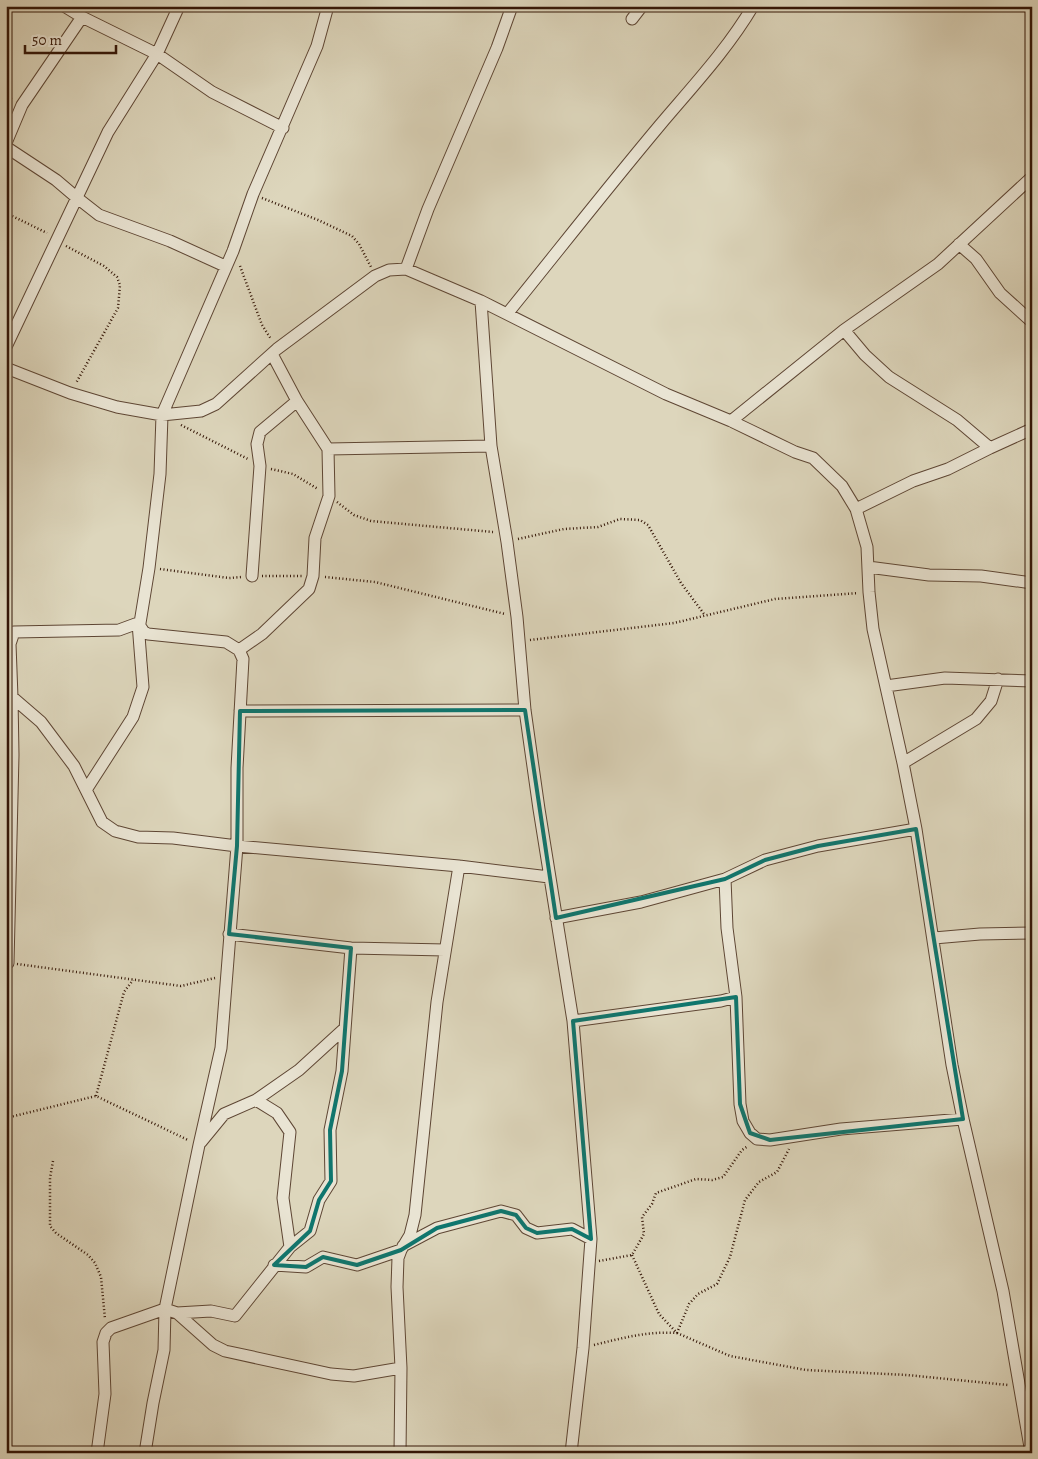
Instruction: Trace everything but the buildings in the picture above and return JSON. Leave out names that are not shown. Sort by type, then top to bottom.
[{"type":"street","points":[[64,6],[82,18],[158,54],[212,92],[283,128]]},
{"type":"street","points":[[6,348],[108,132],[158,54],[179,6]]},
{"type":"street","points":[[8,963],[12,696],[10,644],[14,632],[119,630],[140,623],[149,568],[160,474],[162,415],[233,251],[254,194],[317,46],[328,6]]},
{"type":"street","points":[[406,269],[428,209],[497,48],[512,6]]},
{"type":"street","points":[[632,20],[642,6]]},
{"type":"street","points":[[507,314],[712,65],[743,24],[753,6]]},
{"type":"street","points":[[6,143],[22,106],[82,18]]},
{"type":"street","points":[[6,147],[56,180],[99,215],[170,241],[225,266]]},
{"type":"street","points":[[731,421],[844,330],[938,264],[1031,178]]},
{"type":"street","points":[[959,244],[976,259],[1000,293],[1032,322]]},
{"type":"street","points":[[6,368],[70,393],[118,407],[162,415],[201,411],[216,404],[275,352],[375,276],[389,270],[406,269],[482,301],[666,394],[731,421],[795,452],[813,458],[842,486],[856,509],[867,547],[873,630],[916,829],[952,1065],[1003,1291],[1031,1453]]},
{"type":"street","points":[[482,301],[490,446],[506,536],[517,617],[525,710],[549,877],[573,1022],[592,1239],[583,1348],[571,1453]]},
{"type":"street","points":[[844,330],[865,355],[889,377],[957,420],[990,448]]},
{"type":"street","points":[[239,650],[262,634],[310,589],[313,576],[315,538],[329,496],[328,449],[297,401],[275,352]]},
{"type":"street","points":[[252,576],[260,466],[257,444],[260,432],[297,401]]},
{"type":"street","points":[[856,509],[913,481],[948,469],[1032,429]]},
{"type":"street","points":[[328,449],[490,446]]},
{"type":"street","points":[[868,567],[929,575],[981,576],[1032,583]]},
{"type":"street","points":[[138,623],[144,632],[148,634],[226,642],[239,650],[243,659],[237,768],[237,846],[221,1048],[199,1145],[166,1309],[164,1350],[152,1403],[145,1453]]},
{"type":"street","points":[[86,790],[133,716],[143,687],[138,623]]},
{"type":"street","points":[[886,686],[945,678],[1032,681]]},
{"type":"street","points":[[903,763],[976,720],[991,701],[998,679]]},
{"type":"street","points":[[12,696],[41,722],[74,766],[102,822],[115,831],[138,837],[173,838],[237,846],[459,866],[549,877]]},
{"type":"street","points":[[240,711],[525,710]]},
{"type":"street","points":[[556,918],[641,902],[725,879],[765,860],[818,846],[916,829]]},
{"type":"street","points":[[400,1453],[401,1368],[397,1287],[398,1258],[410,1234],[415,1215],[436,1011],[459,866]]},
{"type":"street","points":[[725,879],[727,928],[736,997],[740,1104],[743,1121],[750,1133],[757,1138],[770,1140],[841,1129],[963,1119]]},
{"type":"street","points":[[934,938],[980,934],[1032,933]]},
{"type":"street","points":[[229,934],[351,948],[445,950]]},
{"type":"street","points":[[177,1313],[211,1311],[235,1316],[274,1265],[290,1247],[310,1231],[319,1200],[331,1180],[330,1130],[342,1071],[351,948]]},
{"type":"street","points":[[573,1022],[721,1001],[736,997]]},
{"type":"street","points":[[199,1145],[224,1114],[256,1100],[299,1070],[345,1028]]},
{"type":"street","points":[[256,1100],[277,1113],[290,1132],[283,1198],[290,1247]]},
{"type":"street","points":[[274,1265],[306,1267],[323,1257],[357,1265],[402,1248],[437,1228],[501,1211],[516,1215],[526,1228],[537,1233],[572,1230],[592,1239]]},
{"type":"street","points":[[97,1453],[105,1394],[103,1342],[106,1333],[110,1328],[166,1309],[177,1313],[213,1345],[225,1351],[331,1374],[354,1376],[401,1368]]},
{"type":"path","points":[[254,194],[352,236],[359,244],[375,276]]},
{"type":"path","points":[[6,213],[104,266],[117,277],[120,285],[118,308],[70,393]]},
{"type":"path","points":[[233,251],[262,325],[275,352]]},
{"type":"path","points":[[329,496],[354,515],[371,521],[494,532],[506,536],[598,527],[620,519],[640,520],[648,525],[681,584],[705,615]]},
{"type":"path","points":[[149,568],[229,578],[313,576],[375,582],[517,617]]},
{"type":"path","points":[[519,641],[674,623],[775,599],[869,592]]},
{"type":"path","points":[[8,963],[181,986],[228,974]]},
{"type":"path","points":[[96,1096],[124,992],[133,980]]},
{"type":"path","points":[[6,1118],[96,1096],[199,1145]]},
{"type":"path","points":[[677,1333],[688,1304],[698,1294],[717,1284],[730,1257],[745,1200],[760,1182],[776,1172],[796,1136]]},
{"type":"path","points":[[632,1255],[644,1234],[642,1217],[652,1204],[656,1193],[696,1179],[712,1180],[723,1177],[742,1150],[757,1138]]},
{"type":"path","points":[[53,1161],[50,1178],[50,1226],[56,1233],[88,1255],[95,1264],[101,1277],[106,1333]]},
{"type":"path","points":[[632,1255],[659,1314],[677,1333]]},
{"type":"path","points":[[590,1262],[632,1255]]},
{"type":"path","points":[[583,1348],[639,1334],[677,1333],[730,1356],[806,1370],[908,1375],[1020,1386]]},
{"type":"highlighted area","points":[[525,710],[556,918],[725,879],[765,860],[818,846],[916,829],[963,1119],[770,1140],[750,1133],[740,1104],[736,997],[573,1021],[591,1239],[572,1229],[537,1233],[526,1228],[516,1215],[501,1211],[437,1228],[401,1250],[357,1265],[323,1257],[306,1267],[274,1265],[310,1231],[319,1200],[331,1181],[330,1130],[342,1071],[351,948],[229,934],[237,846],[240,711]]}]
